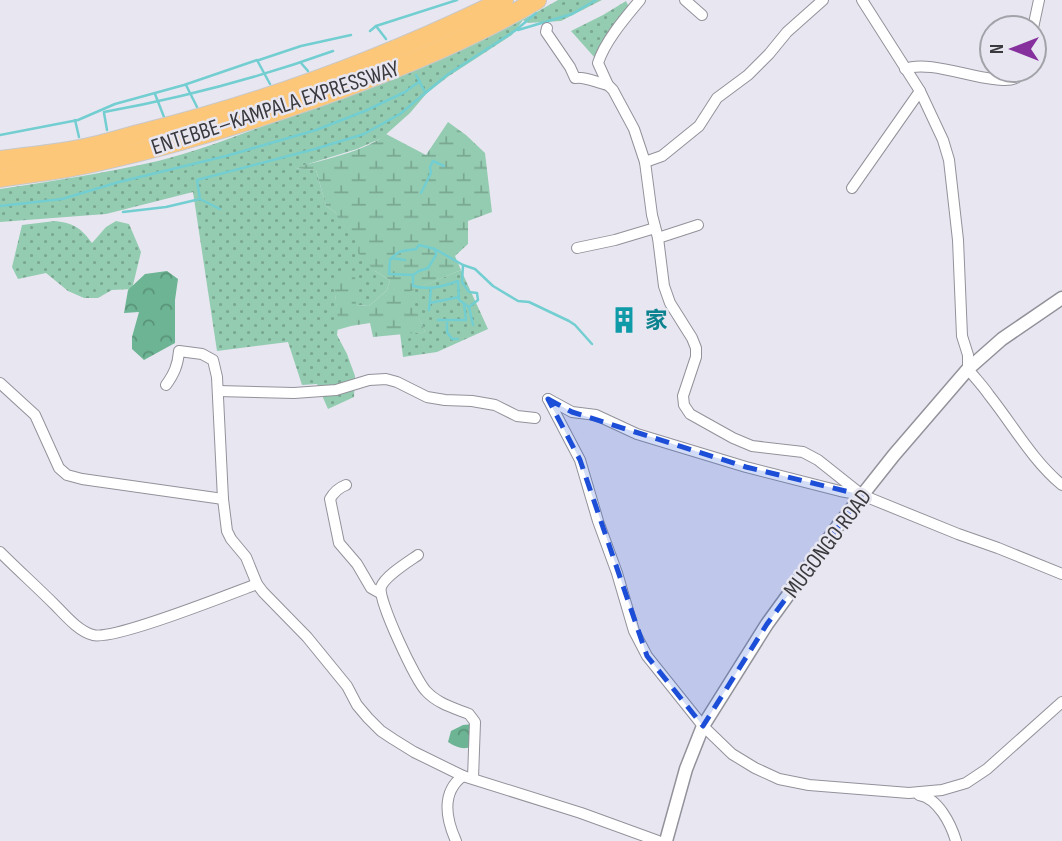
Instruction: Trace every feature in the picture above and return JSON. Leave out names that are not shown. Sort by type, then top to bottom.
[{"type":"highway","name":"ENTEBBE–KAMPALA EXPRESSWAY","points":[[0,160],[83,148],[187,122],[278,94],[343,71],[504,0]]},
{"type":"highway","name":"ENTEBBE–KAMPALA EXPRESSWAY","points":[[0,177],[66,168],[214,133],[295,106],[416,60],[537,0]]},
{"type":"street","points":[[640,0],[615,31],[598,63],[634,129],[645,162],[664,286],[670,303],[696,348],[696,357],[683,396],[684,405],[690,414],[752,446],[803,452],[818,460],[862,495]]},
{"type":"street","points":[[685,0],[702,15]]},
{"type":"street","points":[[645,162],[662,156],[699,126],[717,98],[748,75],[787,32],[823,0]]},
{"type":"street","points":[[862,0],[920,91],[943,140],[949,160],[958,240],[962,336],[968,355],[968,369],[1031,452],[1062,485]]},
{"type":"street","points":[[547,29],[546,32],[575,78],[581,77],[608,85]]},
{"type":"street","points":[[905,69],[917,65],[928,66],[978,77]]},
{"type":"street","points":[[852,188],[920,91]]},
{"type":"street","points":[[578,248],[698,225]]},
{"type":"street","name":"MUGONGO ROAD","points":[[666,841],[686,769],[703,726],[767,624],[862,495],[922,420],[968,369],[1002,339],[1062,298]]},
{"type":"street","points":[[166,385],[174,374],[179,351],[202,354],[212,360],[217,377],[227,531],[246,557],[257,584],[307,637],[346,686],[357,705],[381,731],[414,752],[468,777],[659,841]]},
{"type":"street","points":[[218,391],[294,393],[336,390],[369,380],[386,379],[427,397],[495,405],[517,416],[535,418]]},
{"type":"street","points":[[0,383],[35,415],[52,457],[67,475],[223,499]]},
{"type":"street","points":[[956,841],[937,806],[926,796],[809,785],[779,779],[732,754],[703,726],[647,656],[634,631],[580,460],[548,399],[572,412],[596,415],[637,434],[746,467],[862,495],[1062,574]]},
{"type":"street","points":[[346,485],[339,487],[330,499],[339,543],[371,588],[380,593]]},
{"type":"street","points":[[0,552],[66,616],[94,636],[162,619],[257,584]]},
{"type":"street","points":[[418,555],[386,579],[380,593],[418,681],[440,703],[470,714],[475,722],[475,752],[468,777],[453,786],[447,803],[448,820],[456,841]]},
{"type":"street","points":[[909,793],[942,790],[966,783],[987,769],[1062,702]]},
{"type":"highlighted area","points":[[548,399],[572,412],[746,467],[862,495],[767,624],[703,726],[647,656],[580,460]]},
{"type":"green space","points":[[558,0],[602,0],[561,21],[528,23],[523,20],[512,35],[427,93],[410,113],[382,138],[357,149],[295,168],[316,170],[326,206],[335,212],[342,224],[359,234],[375,271],[390,280],[387,290],[369,306],[355,305],[335,295],[339,319],[337,335],[355,376],[354,397],[328,409],[317,384],[302,385],[288,342],[217,351],[193,192],[106,214],[0,222],[0,189],[138,165],[213,144],[434,61],[497,33]]},
{"type":"green space","points":[[626,1],[629,7],[609,30],[595,58],[571,31]]},
{"type":"green space","points":[[448,122],[485,153],[492,212],[468,221],[468,244],[455,256],[461,270],[409,292],[425,332],[373,337],[370,323],[337,330],[335,293],[343,269],[355,273],[356,305],[369,306],[387,290],[390,280],[375,271],[358,253],[359,235],[341,224],[335,212],[326,206],[316,170],[293,168],[367,146],[386,134],[426,155]]},
{"type":"green space","points":[[55,221],[76,227],[92,243],[106,227],[116,221],[129,224],[141,252],[132,289],[112,290],[98,298],[84,298],[68,291],[46,273],[18,279],[12,267],[22,225]]},
{"type":"green space","points":[[461,270],[488,329],[437,352],[403,357],[400,333],[425,332],[408,292]]},
{"type":"green space","points":[[167,271],[178,279],[175,343],[144,360],[132,349],[132,337],[139,312],[124,313],[128,290],[145,274]]},
{"type":"green space","points":[[473,724],[480,743],[464,748],[448,742],[451,731]]},
{"type":"waterway","points":[[370,31],[376,26],[457,0]]},
{"type":"waterway","points":[[518,30],[572,14],[596,0]]},
{"type":"waterway","points":[[200,199],[197,180],[364,134],[400,114],[447,75],[516,30],[536,13]]},
{"type":"waterway","points":[[376,26],[386,39]]},
{"type":"waterway","points":[[259,60],[301,46],[351,35]]},
{"type":"waterway","points":[[104,112],[220,86],[333,51]]},
{"type":"waterway","points":[[0,135],[78,120],[115,104],[184,85],[257,60],[270,84]]},
{"type":"waterway","points":[[301,63],[308,71]]},
{"type":"waterway","points":[[416,75],[425,92]]},
{"type":"waterway","points":[[0,206],[62,199],[316,130],[365,111],[405,92],[420,81]]},
{"type":"waterway","points":[[186,85],[197,107]]},
{"type":"waterway","points":[[155,94],[164,117]]},
{"type":"waterway","points":[[104,113],[107,130]]},
{"type":"waterway","points":[[75,120],[79,137]]},
{"type":"waterway","points":[[421,193],[431,173],[433,161],[444,166]]},
{"type":"waterway","points":[[123,212],[166,207],[200,199],[220,209]]},
{"type":"waterway","points":[[435,249],[436,255],[428,268],[413,275],[389,274],[390,260],[399,252],[416,249],[419,245],[435,249],[475,269],[493,286],[518,301],[529,302],[569,321],[592,344]]},
{"type":"waterway","points":[[391,258],[405,260]]},
{"type":"waterway","points":[[463,265],[462,282],[469,292],[477,293],[478,300],[469,307],[473,325]]},
{"type":"waterway","points":[[413,275],[413,286],[425,288],[458,281],[459,300],[469,307]]},
{"type":"waterway","points":[[429,310],[431,289]]},
{"type":"waterway","points":[[430,303],[459,297]]},
{"type":"waterway","points":[[438,320],[466,320],[464,304]]},
{"type":"waterway","points":[[447,323],[447,332],[452,339],[458,339]]},
{"type":"place","name":"家","points":[[624,320]]}]
